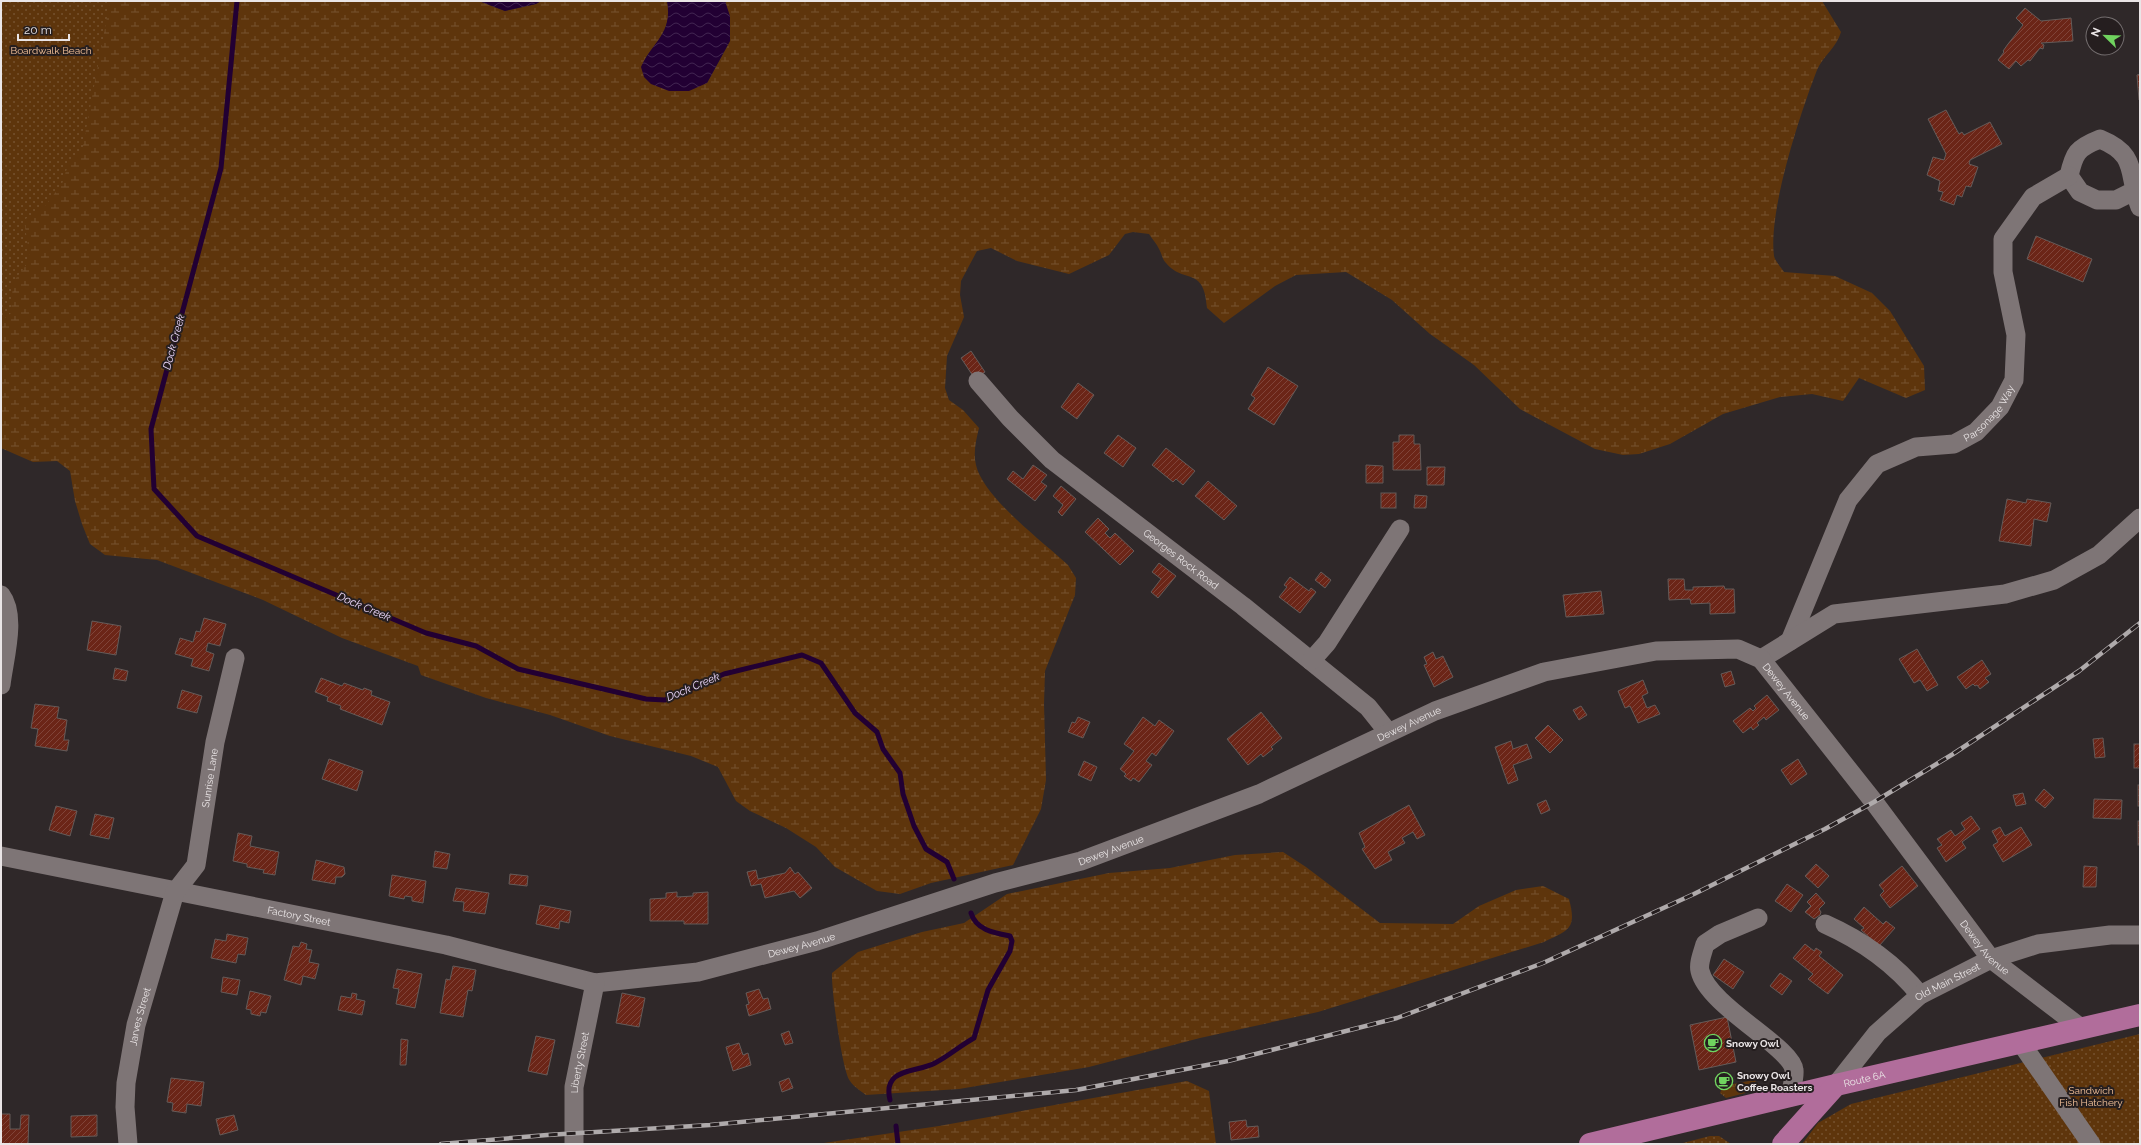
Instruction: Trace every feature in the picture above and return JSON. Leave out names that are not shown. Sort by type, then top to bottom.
[{"type":"main road","name":"Route 6A","points":[[1590,1144],[1790,1097],[1836,1084],[2140,1015]]},
{"type":"main road","points":[[1783,1144],[1836,1084]]},
{"type":"main road","points":[[1780,1144],[1787,1119],[1790,1097]]},
{"type":"street","points":[[2100,139],[2116,146],[2130,162],[2137,199],[2097,200],[2080,192],[2070,176],[2073,158],[2082,146],[2100,139]]},
{"type":"street","name":"Parsonage Way","points":[[1790,640],[1848,500],[1877,464],[1916,447],[1954,444],[1976,432],[2000,407],[2014,380],[2016,335],[2003,272],[2003,239],[2034,196],[2070,176]]},
{"type":"street","name":"Georges Rock Road","points":[[978,381],[1010,418],[1052,460],[1202,574],[1368,707],[1388,732]]},
{"type":"street","points":[[1761,659],[1834,614],[2005,594],[2054,580],[2099,555],[2140,518]]},
{"type":"street","points":[[1311,661],[1327,643],[1400,529]]},
{"type":"street","points":[[1,685],[10,621],[3,597]]},
{"type":"street","name":"Dewey Avenue","points":[[595,983],[698,972],[817,941],[995,883],[1081,861],[1259,794],[1435,711],[1544,672],[1656,651],[1738,649],[1761,659],[1874,802],[1991,959],[2081,1028]]},
{"type":"street","name":"Sunrise Lane","points":[[174,892],[196,865],[215,742],[235,658]]},
{"type":"street","name":"Factory Street","points":[[1,856],[174,892],[277,910],[446,945],[595,983]]},
{"type":"street","name":"Jarves Street","points":[[128,1144],[125,1107],[130,1053],[142,998],[174,892]]},
{"type":"street","points":[[1758,918],[1720,934],[1705,944],[1700,970],[1707,986],[1726,1006],[1790,1062],[1794,1069],[1790,1097]]},
{"type":"street","points":[[1825,924],[1848,934],[1882,958],[1907,980],[1920,995]]},
{"type":"street","name":"Old Main Street","points":[[1836,1084],[1877,1032],[1920,995],[1991,959],[2038,944],[2110,935],[2140,935]]},
{"type":"street","name":"Liberty Street","points":[[574,1144],[574,1087],[595,983]]},
{"type":"street","points":[[2021,1043],[2091,1144]]},
{"type":"green space","points":[[1,1],[479,1],[505,11],[536,4],[541,1],[667,1],[669,9],[667,24],[656,45],[646,57],[707,83],[730,41],[725,1],[1822,1],[1841,32],[1817,70],[1794,136],[1780,189],[1773,237],[1774,256],[1784,272],[1835,276],[1872,293],[1890,311],[1924,366],[1925,390],[1906,398],[1859,378],[1843,401],[1812,394],[1780,397],[1723,414],[1670,444],[1639,454],[1623,455],[1595,449],[1520,409],[1474,365],[1430,334],[1392,300],[1346,272],[1296,275],[1275,286],[1224,323],[1207,308],[1202,286],[1198,281],[1180,273],[1166,263],[1149,234],[1133,232],[1125,234],[1109,255],[1069,274],[1017,261],[991,248],[977,251],[961,281],[960,295],[964,317],[947,356],[945,388],[949,400],[963,410],[979,428],[975,456],[976,465],[981,478],[990,491],[1015,518],[1068,565],[1076,578],[1075,595],[1045,671],[1044,704],[1046,780],[1041,809],[1013,865],[931,883],[900,894],[877,891],[835,867],[816,847],[786,828],[750,811],[736,801],[718,767],[691,756],[610,736],[550,715],[486,698],[421,675],[418,666],[342,638],[263,600],[157,560],[105,555],[90,544],[75,501],[70,471],[57,461],[33,462],[1,448]]},
{"type":"green space","name":"Boardwalk Beach","points":[[1,1],[110,1],[82,151],[69,162],[62,184],[44,207],[24,220],[30,260],[13,282],[11,313],[1,321]]},
{"type":"green space","points":[[1283,852],[1306,867],[1380,923],[1453,924],[1479,906],[1516,890],[1543,886],[1569,899],[1572,917],[1571,923],[1565,931],[1544,942],[1318,1012],[1200,1038],[1089,1067],[959,1089],[866,1095],[850,1081],[844,1062],[835,1011],[832,973],[858,952],[922,932],[964,923],[1007,894],[1109,873],[1170,868],[1235,855]]},
{"type":"green space","name":"Sandwich Fish Hatchery","points":[[2140,1034],[2140,1144],[1802,1144],[1818,1123],[1851,1104]]},
{"type":"green space","points":[[1754,1080],[1760,1085],[1757,1090],[1726,1098],[1720,1093],[1723,1086]]},
{"type":"green space","points":[[1187,1081],[1209,1091],[1216,1144],[817,1144],[939,1126]]},
{"type":"green space","points":[[1710,1136],[1719,1136],[1731,1144],[1679,1144]]},
{"type":"water","points":[[479,1],[541,1],[536,4],[505,11]]},
{"type":"water","points":[[667,1],[725,1],[730,16],[730,41],[707,83],[689,91],[669,91],[651,84],[644,77],[641,67],[664,30],[667,22]]},
{"type":"building","points":[[2025,8],[2041,21],[2071,18],[2073,41],[2041,43],[2044,45],[2043,49],[2040,48],[2030,61],[2028,60],[2021,66],[2016,61],[2009,69],[1998,60],[2023,25],[2016,18]]},
{"type":"building","points":[[2140,74],[2140,100],[2139,100],[2137,75]]},
{"type":"building","points":[[1946,110],[1959,134],[1962,132],[1964,135],[1990,122],[2002,144],[1970,160],[1969,164],[1978,167],[1971,187],[1966,186],[1962,197],[1957,195],[1954,205],[1940,200],[1943,192],[1938,191],[1940,181],[1927,175],[1933,157],[1944,160],[1946,154],[1928,119]]},
{"type":"building","points":[[2036,236],[2092,259],[2083,282],[2027,259]]},
{"type":"building","points":[[971,351],[985,372],[975,379],[961,358]]},
{"type":"building","points":[[1268,367],[1298,386],[1274,425],[1248,409],[1255,398],[1251,395]]},
{"type":"building","points":[[1078,383],[1094,395],[1077,419],[1061,407]]},
{"type":"building","points":[[1118,435],[1136,448],[1123,467],[1104,453]]},
{"type":"building","points":[[1399,435],[1414,435],[1414,444],[1420,444],[1421,470],[1393,470],[1393,442],[1399,442]]},
{"type":"building","points":[[1166,448],[1195,471],[1183,485],[1176,479],[1173,482],[1152,465]]},
{"type":"building","points":[[1033,465],[1047,475],[1041,482],[1047,486],[1035,501],[1007,479],[1013,471],[1023,479]]},
{"type":"building","points":[[1366,465],[1383,466],[1383,483],[1366,483]]},
{"type":"building","points":[[1427,467],[1445,467],[1444,485],[1427,485]]},
{"type":"building","points":[[1208,481],[1237,506],[1224,520],[1195,496]]},
{"type":"building","points":[[1061,486],[1076,499],[1062,516],[1058,512],[1063,505],[1053,496]]},
{"type":"building","points":[[1381,493],[1396,493],[1396,508],[1381,508]]},
{"type":"building","points":[[1415,495],[1427,496],[1426,508],[1414,508]]},
{"type":"building","points":[[2007,499],[2026,503],[2027,499],[2051,503],[2047,522],[2034,519],[2031,546],[1999,541]]},
{"type":"building","points":[[1098,518],[1109,529],[1105,533],[1110,538],[1115,533],[1134,551],[1120,565],[1085,532]]},
{"type":"building","points":[[1159,563],[1176,576],[1158,598],[1151,592],[1161,579],[1152,572]]},
{"type":"building","points":[[1321,572],[1331,580],[1325,588],[1315,580]]},
{"type":"building","points":[[1290,577],[1309,591],[1311,588],[1316,592],[1300,613],[1279,597],[1287,587],[1284,585]]},
{"type":"building","points":[[1668,579],[1684,579],[1685,590],[1693,590],[1693,587],[1724,586],[1725,589],[1734,589],[1735,613],[1710,614],[1710,603],[1691,604],[1690,599],[1669,600]]},
{"type":"building","points":[[1601,591],[1604,614],[1566,617],[1563,595]]},
{"type":"building","points":[[204,618],[226,624],[220,646],[208,643],[206,651],[214,654],[209,671],[191,666],[193,659],[175,654],[180,638],[193,642],[196,631],[200,632]]},
{"type":"building","points":[[92,621],[121,626],[116,655],[87,650]]},
{"type":"building","points":[[1917,649],[1938,685],[1927,691],[1920,680],[1914,683],[1899,659]]},
{"type":"building","points":[[1433,652],[1436,659],[1443,656],[1453,677],[1434,687],[1424,665],[1427,664],[1424,657]]},
{"type":"building","points":[[1982,660],[1991,674],[1985,678],[1989,682],[1980,689],[1977,685],[1975,686],[1973,684],[1966,689],[1957,677]]},
{"type":"building","points":[[115,668],[128,671],[126,681],[113,679]]},
{"type":"building","points":[[1731,671],[1735,684],[1725,687],[1721,674]]},
{"type":"building","points":[[321,678],[342,686],[344,683],[363,690],[364,688],[372,691],[371,695],[390,702],[382,725],[340,709],[341,706],[327,701],[328,697],[315,692]]},
{"type":"building","points":[[1643,680],[1648,693],[1642,696],[1647,708],[1655,705],[1660,714],[1638,723],[1630,706],[1625,708],[1618,691]]},
{"type":"building","points":[[182,690],[202,696],[197,713],[177,708]]},
{"type":"building","points":[[1767,695],[1779,710],[1766,720],[1764,717],[1757,723],[1759,725],[1753,730],[1751,727],[1743,733],[1733,721],[1750,708],[1753,711],[1756,708],[1754,706]]},
{"type":"building","points":[[35,704],[59,707],[57,718],[67,720],[64,740],[69,740],[67,751],[35,746],[38,729],[31,728]]},
{"type":"building","points":[[1581,706],[1587,715],[1579,720],[1573,710]]},
{"type":"building","points":[[1261,712],[1282,738],[1271,747],[1273,749],[1263,757],[1261,754],[1248,765],[1227,739]]},
{"type":"building","points":[[1078,717],[1090,722],[1083,738],[1068,732],[1072,722],[1075,723]]},
{"type":"building","points":[[1143,717],[1155,726],[1159,720],[1174,731],[1156,756],[1152,753],[1146,761],[1152,765],[1139,782],[1133,778],[1131,781],[1124,776],[1126,774],[1120,769],[1134,751],[1124,744]]},
{"type":"building","points":[[1548,725],[1563,740],[1550,753],[1535,738]]},
{"type":"building","points":[[2103,738],[2105,757],[2095,758],[2093,739]]},
{"type":"building","points":[[1511,741],[1513,749],[1527,744],[1532,758],[1513,765],[1518,780],[1508,784],[1495,747]]},
{"type":"building","points":[[2134,744],[2140,744],[2140,768],[2134,768]]},
{"type":"building","points":[[329,759],[363,771],[357,791],[322,779]]},
{"type":"building","points":[[1798,759],[1807,774],[1791,785],[1781,770]]},
{"type":"building","points":[[1084,761],[1097,767],[1091,781],[1078,775]]},
{"type":"building","points":[[2138,785],[2140,785],[2140,806],[2138,806]]},
{"type":"building","points":[[2044,789],[2054,798],[2045,808],[2035,800]]},
{"type":"building","points":[[2023,793],[2026,804],[2016,806],[2013,795]]},
{"type":"building","points":[[2094,799],[2122,800],[2121,819],[2093,818]]},
{"type":"building","points":[[1546,800],[1550,810],[1541,814],[1537,804]]},
{"type":"building","points":[[1409,805],[1425,835],[1417,839],[1413,832],[1402,838],[1405,843],[1388,852],[1392,860],[1375,869],[1362,849],[1365,847],[1359,833]]},
{"type":"building","points":[[56,806],[77,811],[70,836],[49,830]]},
{"type":"building","points":[[95,814],[114,818],[109,839],[90,835]]},
{"type":"building","points":[[1971,816],[1980,829],[1962,842],[1966,848],[1946,862],[1937,848],[1942,845],[1937,839],[1951,830],[1955,836],[1965,829],[1961,823]]},
{"type":"building","points":[[2138,821],[2140,821],[2140,845],[2138,845]]},
{"type":"building","points":[[2000,827],[2005,836],[2021,827],[2032,845],[2003,862],[1993,845],[1998,842],[1992,831]]},
{"type":"building","points":[[238,833],[252,836],[250,846],[279,852],[275,875],[263,873],[264,870],[247,867],[247,864],[233,861]]},
{"type":"building","points":[[435,851],[450,854],[447,869],[433,867]]},
{"type":"building","points":[[316,860],[344,867],[345,874],[342,877],[336,877],[335,884],[312,880]]},
{"type":"building","points":[[1816,864],[1829,876],[1818,888],[1805,876]]},
{"type":"building","points":[[1902,866],[1918,886],[1890,908],[1880,895],[1884,891],[1879,885]]},
{"type":"building","points":[[2084,866],[2097,867],[2096,887],[2083,887]]},
{"type":"building","points":[[790,867],[795,874],[798,872],[812,888],[800,898],[794,891],[765,898],[761,884],[751,886],[747,872],[756,870],[758,879],[785,873]]},
{"type":"building","points":[[510,874],[528,876],[527,886],[509,884]]},
{"type":"building","points":[[392,875],[426,881],[423,903],[412,901],[412,897],[405,896],[404,899],[389,896]]},
{"type":"building","points":[[1787,884],[1803,895],[1791,912],[1775,901]]},
{"type":"building","points":[[456,888],[489,893],[485,914],[463,911],[464,902],[453,901]]},
{"type":"building","points":[[677,892],[677,897],[693,896],[693,893],[708,892],[708,924],[684,924],[684,921],[650,921],[650,899],[666,898],[666,893]]},
{"type":"building","points":[[1816,893],[1825,903],[1819,909],[1821,912],[1820,915],[1814,919],[1805,912],[1811,906],[1807,902]]},
{"type":"building","points":[[540,905],[571,911],[569,923],[560,921],[559,929],[536,924]]},
{"type":"building","points":[[1864,907],[1883,924],[1886,921],[1895,928],[1879,946],[1861,930],[1864,928],[1854,919]]},
{"type":"building","points":[[227,934],[248,938],[245,955],[238,954],[236,963],[211,958],[215,939],[226,941]]},
{"type":"building","points":[[301,942],[307,944],[306,949],[312,950],[309,962],[319,964],[315,979],[303,976],[301,985],[284,980],[293,946],[299,947]]},
{"type":"building","points":[[1805,944],[1814,951],[1816,948],[1822,952],[1819,956],[1843,975],[1828,994],[1808,979],[1813,974],[1793,958]]},
{"type":"building","points":[[1724,959],[1744,972],[1733,989],[1713,975]]},
{"type":"building","points":[[453,966],[476,970],[472,991],[468,990],[463,1017],[440,1013],[446,979],[450,980]]},
{"type":"building","points":[[397,969],[422,974],[415,1008],[396,1004],[399,989],[393,988]]},
{"type":"building","points":[[1780,973],[1792,981],[1782,995],[1770,986]]},
{"type":"building","points":[[223,977],[240,980],[237,995],[221,992]]},
{"type":"building","points":[[759,989],[763,999],[768,998],[771,1009],[749,1016],[746,1005],[749,1004],[746,993]]},
{"type":"building","points":[[250,991],[271,996],[266,1013],[261,1012],[260,1016],[251,1014],[251,1010],[246,1009]]},
{"type":"building","points":[[352,993],[357,994],[356,999],[365,1001],[362,1015],[338,1010],[341,996],[351,998]]},
{"type":"building","points":[[622,993],[645,998],[639,1027],[616,1023]]},
{"type":"building","name":"Snowy Owl","points":[[1727,1017],[1736,1062],[1699,1070],[1690,1025]]},
{"type":"building","points":[[789,1031],[793,1043],[785,1045],[781,1034]]},
{"type":"building","points":[[536,1036],[555,1040],[547,1075],[528,1071]]},
{"type":"building","points":[[401,1039],[408,1040],[406,1065],[400,1065]]},
{"type":"building","points":[[739,1043],[743,1055],[748,1053],[751,1065],[733,1071],[726,1047]]},
{"type":"building","points":[[171,1078],[204,1082],[201,1106],[187,1104],[186,1113],[172,1111],[173,1103],[167,1102]]},
{"type":"building","points":[[789,1078],[793,1088],[782,1092],[779,1082]]},
{"type":"building","points":[[1,1114],[10,1114],[10,1129],[20,1129],[21,1115],[29,1115],[28,1144],[1,1144]]},
{"type":"building","points":[[97,1115],[97,1136],[71,1137],[71,1116]]},
{"type":"building","points":[[234,1115],[238,1130],[220,1135],[216,1119]]},
{"type":"building","points":[[1246,1120],[1247,1127],[1258,1126],[1259,1137],[1231,1140],[1229,1122]]},
{"type":"waterway","name":"Dock Creek","points":[[237,1],[221,168],[151,429],[154,489],[197,536],[426,633],[476,646],[518,669],[646,699],[665,700],[724,674],[802,655],[821,663],[855,713],[877,732],[883,749],[900,773],[903,794],[914,826],[926,849],[947,862],[954,879]]},
{"type":"waterway","name":"Dock Creek","points":[[890,1100],[889,1089],[891,1082],[896,1076],[935,1063],[974,1038],[988,990],[1010,951],[1012,941],[1010,936],[992,932],[981,927],[973,919],[971,913]]},
{"type":"waterway","name":"Dock Creek","points":[[896,1126],[898,1144]]},
{"type":"railway","points":[[441,1144],[547,1135],[710,1125],[1076,1090],[1228,1061],[1397,1018],[1543,963],[1694,894],[1825,829],[1874,802],[1953,754],[2079,671],[2140,623]]},
{"type":"place","name":"Snowy Owl","points":[[1713,1043]]},
{"type":"place","name":"Snowy Owl Coffee Roasters","points":[[1724,1081]]}]
